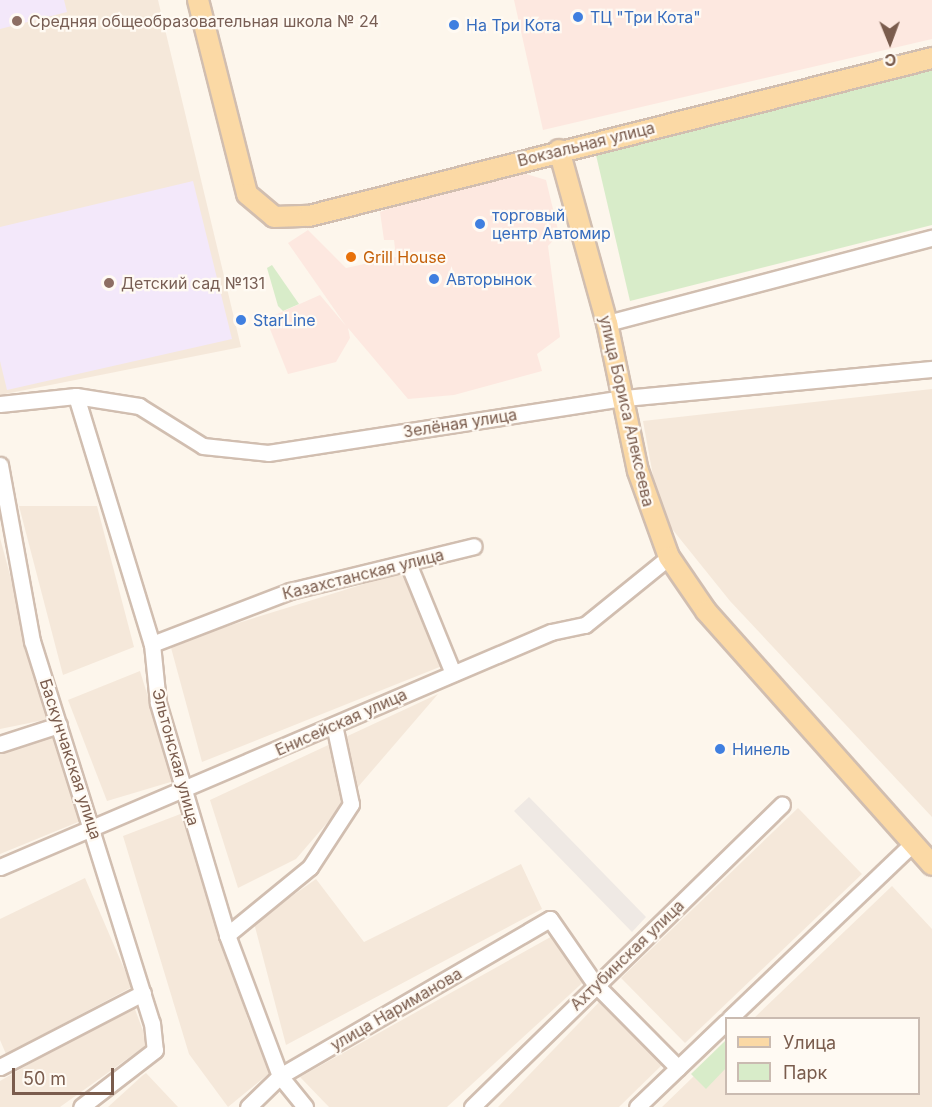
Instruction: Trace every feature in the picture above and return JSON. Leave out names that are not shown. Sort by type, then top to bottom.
[{"type":"main road","name":"Вокзальная улица","points":[[198,0],[247,194],[274,216],[309,216],[559,150],[932,58]]},
{"type":"main road","name":"улица Бориса Алексеева","points":[[559,150],[607,323],[638,471],[669,557],[705,610],[932,865]]},
{"type":"street","points":[[607,323],[932,238]]},
{"type":"street","name":"Зелёная улица","points":[[0,404],[76,396],[139,406],[203,446],[268,453],[624,398],[932,369]]},
{"type":"street","name":"Эльтонская улица","points":[[76,396],[152,644],[158,703],[227,935],[280,1076],[305,1107]]},
{"type":"street","name":"Баскунчакская улица","points":[[0,465],[32,641],[94,829],[143,993],[155,1050],[81,1107]]},
{"type":"street","name":"Казахстанская улица","points":[[152,644],[290,591],[474,546]]},
{"type":"street","name":"Енисейская улица","points":[[0,867],[94,829],[551,632],[585,625],[669,557]]},
{"type":"street","points":[[408,563],[453,673]]},
{"type":"street","points":[[0,744],[59,725]]},
{"type":"street","points":[[227,935],[310,867],[351,804],[334,725]]},
{"type":"street","name":"Ахтубинская улица","points":[[472,1107],[595,984],[782,805]]},
{"type":"street","points":[[731,1017],[912,844]]},
{"type":"street","name":"улица Нариманова","points":[[248,1107],[280,1076],[550,919],[595,984]]},
{"type":"street","points":[[595,984],[678,1068]]},
{"type":"street","points":[[0,1067],[143,993]]},
{"type":"street","points":[[637,1107],[725,1023]]},
{"type":"shaded area","points":[[0,0],[158,0],[241,347],[0,395]]},
{"type":"shaded area","name":"Средняя общеобразовательная школа № 24","points":[[0,0],[64,0],[67,12],[0,29]]},
{"type":"shaded area","points":[[514,0],[932,0],[932,39],[543,130]]},
{"type":"shaded area","name":"Авторынок","points":[[523,173],[546,180],[559,234],[548,246],[560,337],[537,354],[542,371],[454,395],[408,399],[348,328],[350,338],[336,362],[288,374],[266,319],[320,295],[346,326],[288,243],[308,230],[346,268],[396,257],[394,240],[384,240],[380,212],[419,196]]},
{"type":"shaded area","name":"Детский сад №131","points":[[193,181],[232,339],[7,390],[0,361],[0,227]]},
{"type":"shaded area","points":[[932,389],[932,817],[730,601],[660,514],[643,421]]},
{"type":"shaded area","points":[[19,506],[97,506],[134,647],[63,675]]},
{"type":"shaded area","points":[[0,538],[49,719],[0,729]]},
{"type":"shaded area","points":[[406,571],[442,666],[202,762],[170,644]]},
{"type":"shaded area","points":[[140,671],[174,781],[107,801],[68,700]]},
{"type":"shaded area","points":[[438,694],[296,859],[238,888],[210,800]]},
{"type":"shaded area","points":[[54,731],[83,820],[0,854],[0,748]]},
{"type":"shaded area","points":[[529,797],[646,917],[632,932],[514,811]]},
{"type":"shaded area","points":[[798,808],[862,874],[685,1043],[621,978]]},
{"type":"shaded area","points":[[183,813],[248,1020],[272,1071],[228,1107],[189,1054],[123,836]]},
{"type":"shaded area","points":[[521,864],[542,909],[286,1045],[254,923],[316,879],[364,942]]},
{"type":"shaded area","points":[[85,878],[132,987],[6,1054],[0,1040],[0,919]]},
{"type":"shaded area","points":[[892,886],[932,929],[932,1107],[662,1107],[725,1046],[725,1095],[920,1095],[920,1017],[755,1017]]},
{"type":"shaded area","points":[[556,934],[591,975],[447,1107],[329,1107],[300,1077]]},
{"type":"shaded area","points":[[605,996],[667,1060],[619,1107],[498,1107]]},
{"type":"shaded area","points":[[133,1004],[148,1044],[60,1107],[0,1107],[0,1081]]},
{"type":"shaded area","points":[[146,1073],[178,1107],[108,1107],[142,1076]]},
{"type":"green space","points":[[932,68],[932,225],[630,301],[596,155]]},
{"type":"green space","points":[[272,265],[299,304],[283,311],[278,306],[267,268]]},
{"type":"green space","points":[[725,1041],[725,1069],[706,1089],[691,1074]]},
{"type":"place","name":"ТЦ \"Три Кота\"","points":[[578,17]]},
{"type":"place","name":"Средняя общеобразовательная школа № 24","points":[[17,21]]},
{"type":"place","name":"На Три Кота","points":[[454,25]]},
{"type":"place","name":"торговый центр Автомир","points":[[480,224]]},
{"type":"place","name":"Grill House","points":[[351,257]]},
{"type":"place","name":"Авторынок","points":[[434,279]]},
{"type":"place","name":"Детский сад №131","points":[[109,283]]},
{"type":"place","name":"StarLine","points":[[241,320]]},
{"type":"place","name":"Нинель","points":[[720,749]]}]
